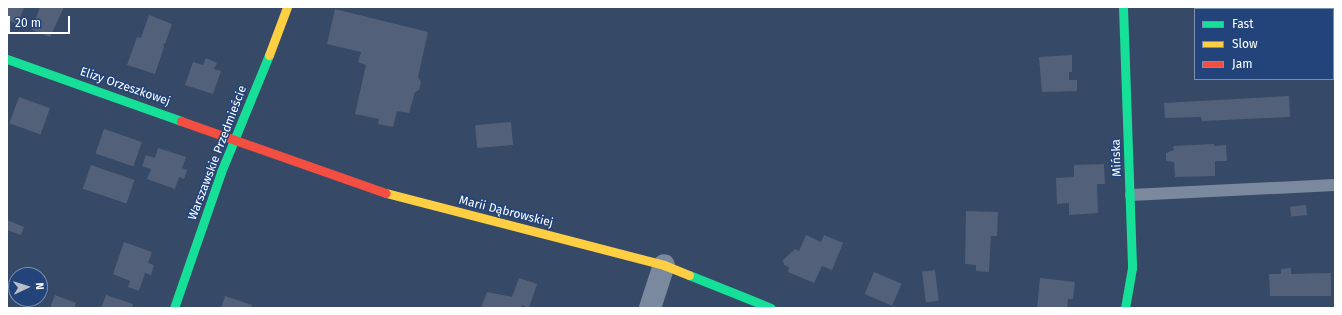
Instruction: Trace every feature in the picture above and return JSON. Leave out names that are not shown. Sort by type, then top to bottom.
[{"type":"street","name":"Warszawskie Przedmieście","points":[[174,308],[234,139],[265,67],[287,7]]},
{"type":"street","name":"Mińska","points":[[1123,7],[1131,195],[1132,268],[1125,308]]},
{"type":"street","name":"Elizy Orzeszkowej","points":[[7,59],[234,139]]},
{"type":"street","name":"Marii Dąbrowskiej","points":[[234,139],[391,195],[664,265],[771,308]]},
{"type":"street","points":[[650,308],[664,265]]},
{"type":"lane","points":[[1131,195],[1335,185]]},
{"type":"building","points":[[7,7],[24,7],[18,24],[7,20]]},
{"type":"building","points":[[40,7],[64,7],[50,37],[32,30]]},
{"type":"building","points":[[335,9],[428,32],[418,77],[421,82],[419,90],[415,92],[409,113],[397,111],[393,127],[378,124],[379,119],[355,114],[366,65],[358,62],[361,52],[327,44]]},
{"type":"building","points":[[149,15],[172,24],[165,44],[163,43],[164,47],[155,74],[127,65],[137,37],[141,38]]},
{"type":"building","points":[[1072,55],[1072,72],[1069,72],[1069,80],[1077,80],[1077,91],[1042,92],[1039,57]]},
{"type":"building","points":[[206,58],[217,63],[214,69],[221,71],[213,94],[185,85],[193,62],[203,65]]},
{"type":"building","points":[[1289,96],[1290,117],[1202,121],[1201,117],[1165,118],[1164,103]]},
{"type":"building","points":[[19,97],[50,108],[40,135],[9,123]]},
{"type":"building","points":[[511,122],[513,145],[477,148],[475,125]]},
{"type":"building","points":[[104,129],[142,142],[133,167],[96,154]]},
{"type":"building","points":[[1214,144],[1214,146],[1226,145],[1227,161],[1215,161],[1215,176],[1175,177],[1174,162],[1166,161],[1166,153],[1174,150],[1173,146]]},
{"type":"building","points":[[158,148],[186,157],[182,168],[187,170],[184,179],[179,177],[175,189],[147,179],[151,169],[142,166],[146,155],[155,158]]},
{"type":"building","points":[[1104,164],[1105,184],[1097,184],[1098,213],[1069,215],[1069,203],[1057,204],[1056,178],[1074,177],[1074,165]]},
{"type":"building","points":[[91,165],[134,180],[126,204],[83,189]]},
{"type":"building","points":[[1306,205],[1307,215],[1291,217],[1290,207]]},
{"type":"building","points":[[966,211],[998,212],[997,236],[991,236],[989,272],[976,271],[976,265],[965,264]]},
{"type":"building","points":[[7,220],[24,227],[21,235],[7,230]]},
{"type":"building","points":[[806,235],[821,242],[824,235],[843,243],[832,270],[822,266],[814,283],[788,272],[789,267],[784,265],[783,260],[795,249],[799,251]]},
{"type":"building","points":[[124,242],[152,252],[148,263],[154,265],[151,275],[145,273],[139,291],[128,287],[130,281],[113,274]]},
{"type":"building","points":[[1291,268],[1291,274],[1331,273],[1331,296],[1270,296],[1269,274],[1281,274],[1281,269]]},
{"type":"building","points":[[935,270],[939,301],[926,302],[922,272]]},
{"type":"building","points":[[874,272],[902,284],[892,306],[865,294]]},
{"type":"building","points":[[519,278],[537,284],[529,308],[522,305],[521,308],[481,308],[487,292],[512,297]]},
{"type":"building","points":[[1040,278],[1075,282],[1073,299],[1068,299],[1067,308],[1037,308]]},
{"type":"building","points":[[55,295],[76,303],[74,308],[50,308]]},
{"type":"building","points":[[106,295],[133,304],[132,308],[101,308]]},
{"type":"building","points":[[225,296],[252,305],[251,308],[221,308]]},
{"type":"traffic: fast","points":[[1123,7],[1132,268],[1125,308]]},
{"type":"traffic: fast","points":[[174,308],[221,172],[269,55]]},
{"type":"traffic: fast","points":[[7,59],[181,121]]},
{"type":"traffic: fast","points":[[689,275],[771,308]]},
{"type":"traffic: slow","points":[[269,55],[287,7]]},
{"type":"traffic: slow","points":[[386,193],[664,265],[689,275]]},
{"type":"traffic: jam","points":[[181,121],[386,193]]}]
